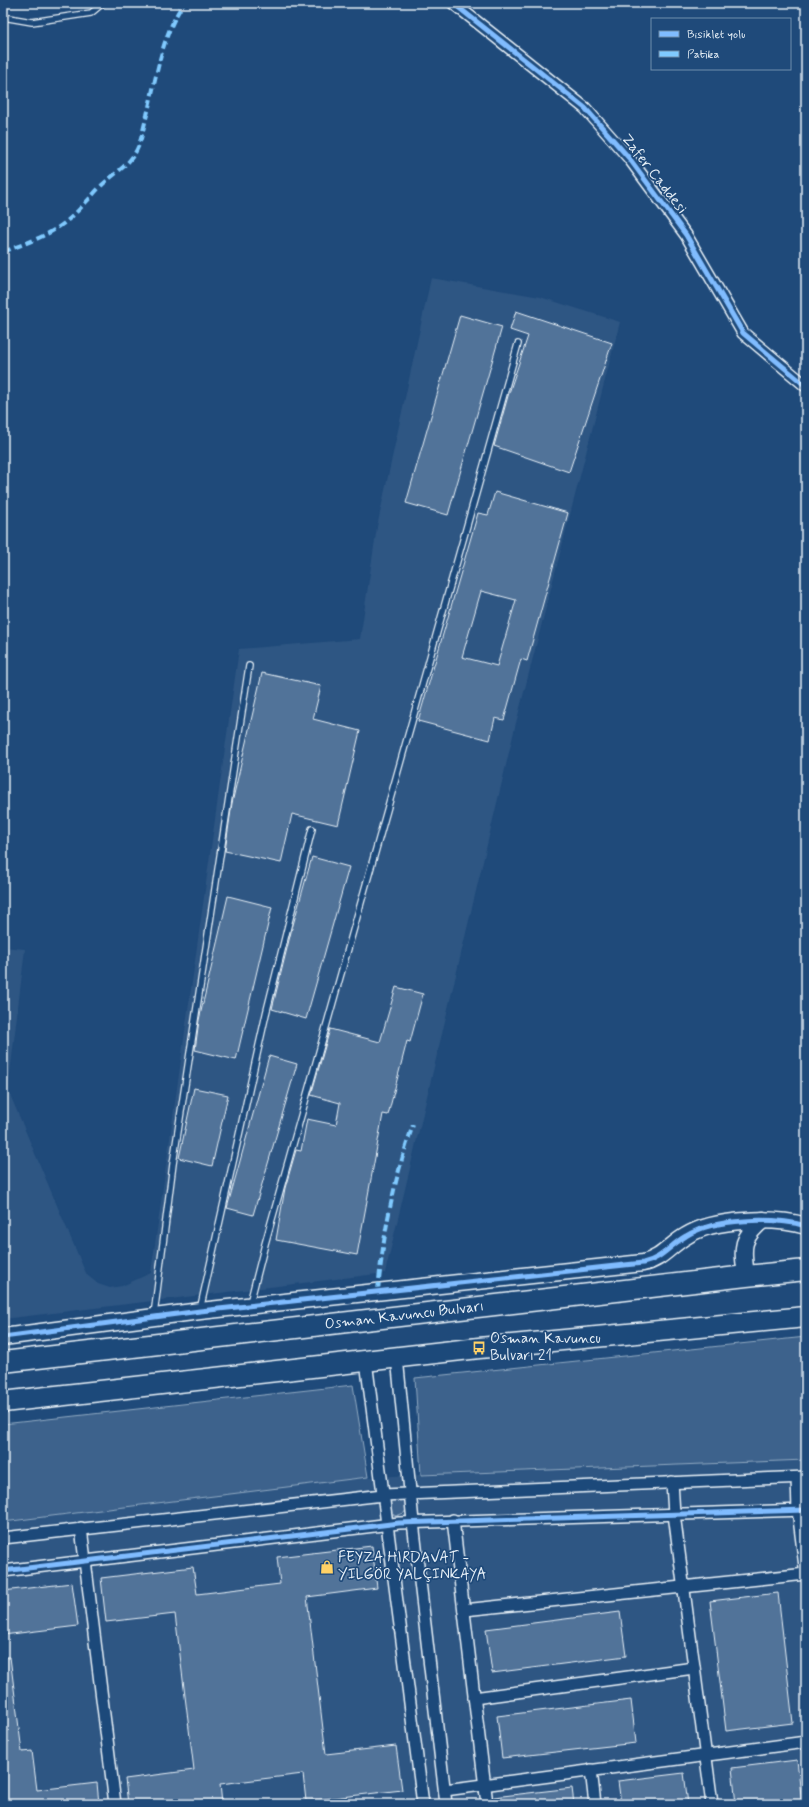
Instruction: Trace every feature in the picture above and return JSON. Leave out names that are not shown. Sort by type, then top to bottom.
[{"type":"highway","name":"Osman Kavuncu Bulvarı","points":[[3,1362],[806,1270]]},
{"type":"highway","points":[[3,1402],[397,1357],[806,1317]]},
{"type":"street","name":"Zafer Caddesi","points":[[453,3],[585,108],[630,158],[686,235],[743,333],[806,386]]},
{"type":"street","points":[[3,1337],[200,1311],[650,1261],[664,1254],[688,1235],[707,1227],[763,1220],[783,1220],[806,1226]]},
{"type":"street","points":[[746,1276],[743,1247],[752,1230],[763,1220]]},
{"type":"street","points":[[717,1225],[732,1234],[743,1247]]},
{"type":"street","points":[[397,1357],[413,1522],[446,1804]]},
{"type":"street","points":[[366,1361],[423,1804]]},
{"type":"street","points":[[3,1538],[81,1528],[383,1496],[801,1477],[806,1574],[464,1610]]},
{"type":"street","points":[[672,1482],[674,1514],[712,1804]]},
{"type":"street","points":[[3,1571],[386,1524],[453,1520],[802,1510]]},
{"type":"street","points":[[453,1520],[487,1804]]},
{"type":"street","points":[[81,1528],[115,1804]]},
{"type":"street","points":[[474,1698],[694,1668]]},
{"type":"street","points":[[445,1790],[806,1742]]},
{"type":"street","points":[[591,1770],[595,1804]]},
{"type":"lane","points":[[3,17],[32,22],[91,13],[103,3]]},
{"type":"lane","points":[[249,1306],[265,1244],[518,344]]},
{"type":"lane","points":[[154,1317],[173,1164],[249,666]]},
{"type":"lane","points":[[200,1311],[266,1014],[312,829]]},
{"type":"shaded area","points":[[431,278],[540,297],[620,322],[516,723],[385,1273],[3,1319],[3,947],[25,949],[8,1090],[87,1275],[98,1284],[110,1288],[122,1286],[151,1273],[239,649],[360,639],[377,527]]},
{"type":"shaded area","points":[[806,1337],[806,1460],[421,1475],[415,1378]]},
{"type":"shaded area","points":[[353,1385],[368,1477],[3,1522],[3,1424]]},
{"type":"shaded area","points":[[806,1460],[806,1804],[3,1804],[3,1522],[368,1477]]},
{"type":"shaded area","points":[[391,1499],[405,1500],[407,1508],[404,1513],[396,1516],[390,1513],[389,1501]]},
{"type":"building","points":[[516,311],[612,343],[569,472],[494,446],[508,396],[528,336],[510,330]]},
{"type":"building","points":[[460,315],[502,327],[448,515],[406,503]]},
{"type":"building","points":[[495,492],[568,513],[527,661],[521,659],[504,720],[495,718],[490,740],[418,721],[478,513],[488,515]],"holes":[[[481,591],[516,600],[497,666],[462,657]]]},
{"type":"building","points":[[262,673],[321,686],[313,719],[360,731],[338,825],[292,814],[281,863],[225,851],[232,803]]},
{"type":"building","points":[[312,857],[349,867],[306,1019],[272,1009],[291,932]]},
{"type":"building","points":[[228,896],[272,907],[236,1060],[195,1050],[199,1020]]},
{"type":"building","points":[[396,987],[423,994],[410,1042],[407,1041],[388,1115],[383,1114],[357,1255],[276,1240],[285,1188],[296,1150],[301,1151],[307,1119],[336,1125],[340,1103],[311,1095],[330,1029],[380,1042]]},
{"type":"building","points":[[269,1056],[297,1064],[253,1215],[227,1208]]},
{"type":"building","points":[[194,1088],[228,1095],[212,1166],[179,1158]]},
{"type":"building","points":[[372,1546],[377,1588],[307,1597],[326,1754],[396,1746],[402,1790],[306,1801],[303,1774],[220,1784],[222,1804],[128,1804],[125,1779],[194,1770],[175,1614],[106,1622],[101,1578],[193,1567],[197,1594],[280,1584],[277,1557]]},
{"type":"building","points":[[72,1583],[78,1626],[3,1635],[3,1591]]},
{"type":"building","points":[[778,1593],[793,1723],[726,1731],[710,1601]]},
{"type":"building","points":[[620,1612],[626,1656],[492,1673],[486,1629]]},
{"type":"building","points":[[3,1657],[10,1657],[22,1752],[32,1751],[37,1790],[97,1783],[99,1804],[3,1804]]},
{"type":"building","points":[[631,1700],[636,1743],[502,1758],[497,1716]]},
{"type":"building","points":[[797,1760],[802,1804],[736,1804],[732,1768]]},
{"type":"building","points":[[684,1773],[688,1804],[621,1804],[618,1781]]},
{"type":"building","points":[[572,1788],[574,1804],[494,1804],[494,1797]]},
{"type":"marked path","points":[[3,252],[37,239],[61,226],[73,216],[102,185],[122,168],[135,153],[141,140],[165,43],[176,16],[184,3]]},
{"type":"marked path","points":[[378,1291],[390,1207],[400,1166],[413,1125]]},
{"type":"cycle path","points":[[453,3],[585,108],[629,158],[686,235],[743,333],[806,386]]},
{"type":"cycle path","points":[[3,1337],[200,1311],[643,1263],[661,1255],[686,1236],[698,1230],[712,1226],[762,1220],[793,1223],[806,1226]]},
{"type":"cycle path","points":[[3,1571],[399,1523],[806,1510]]},
{"type":"place","name":"Osman Kavuncu Bulvarı 21","points":[[479,1348]]},
{"type":"place","name":"FEYZA HIRDAVAT - YILGÖR YALÇINKAYA","points":[[327,1567]]}]
